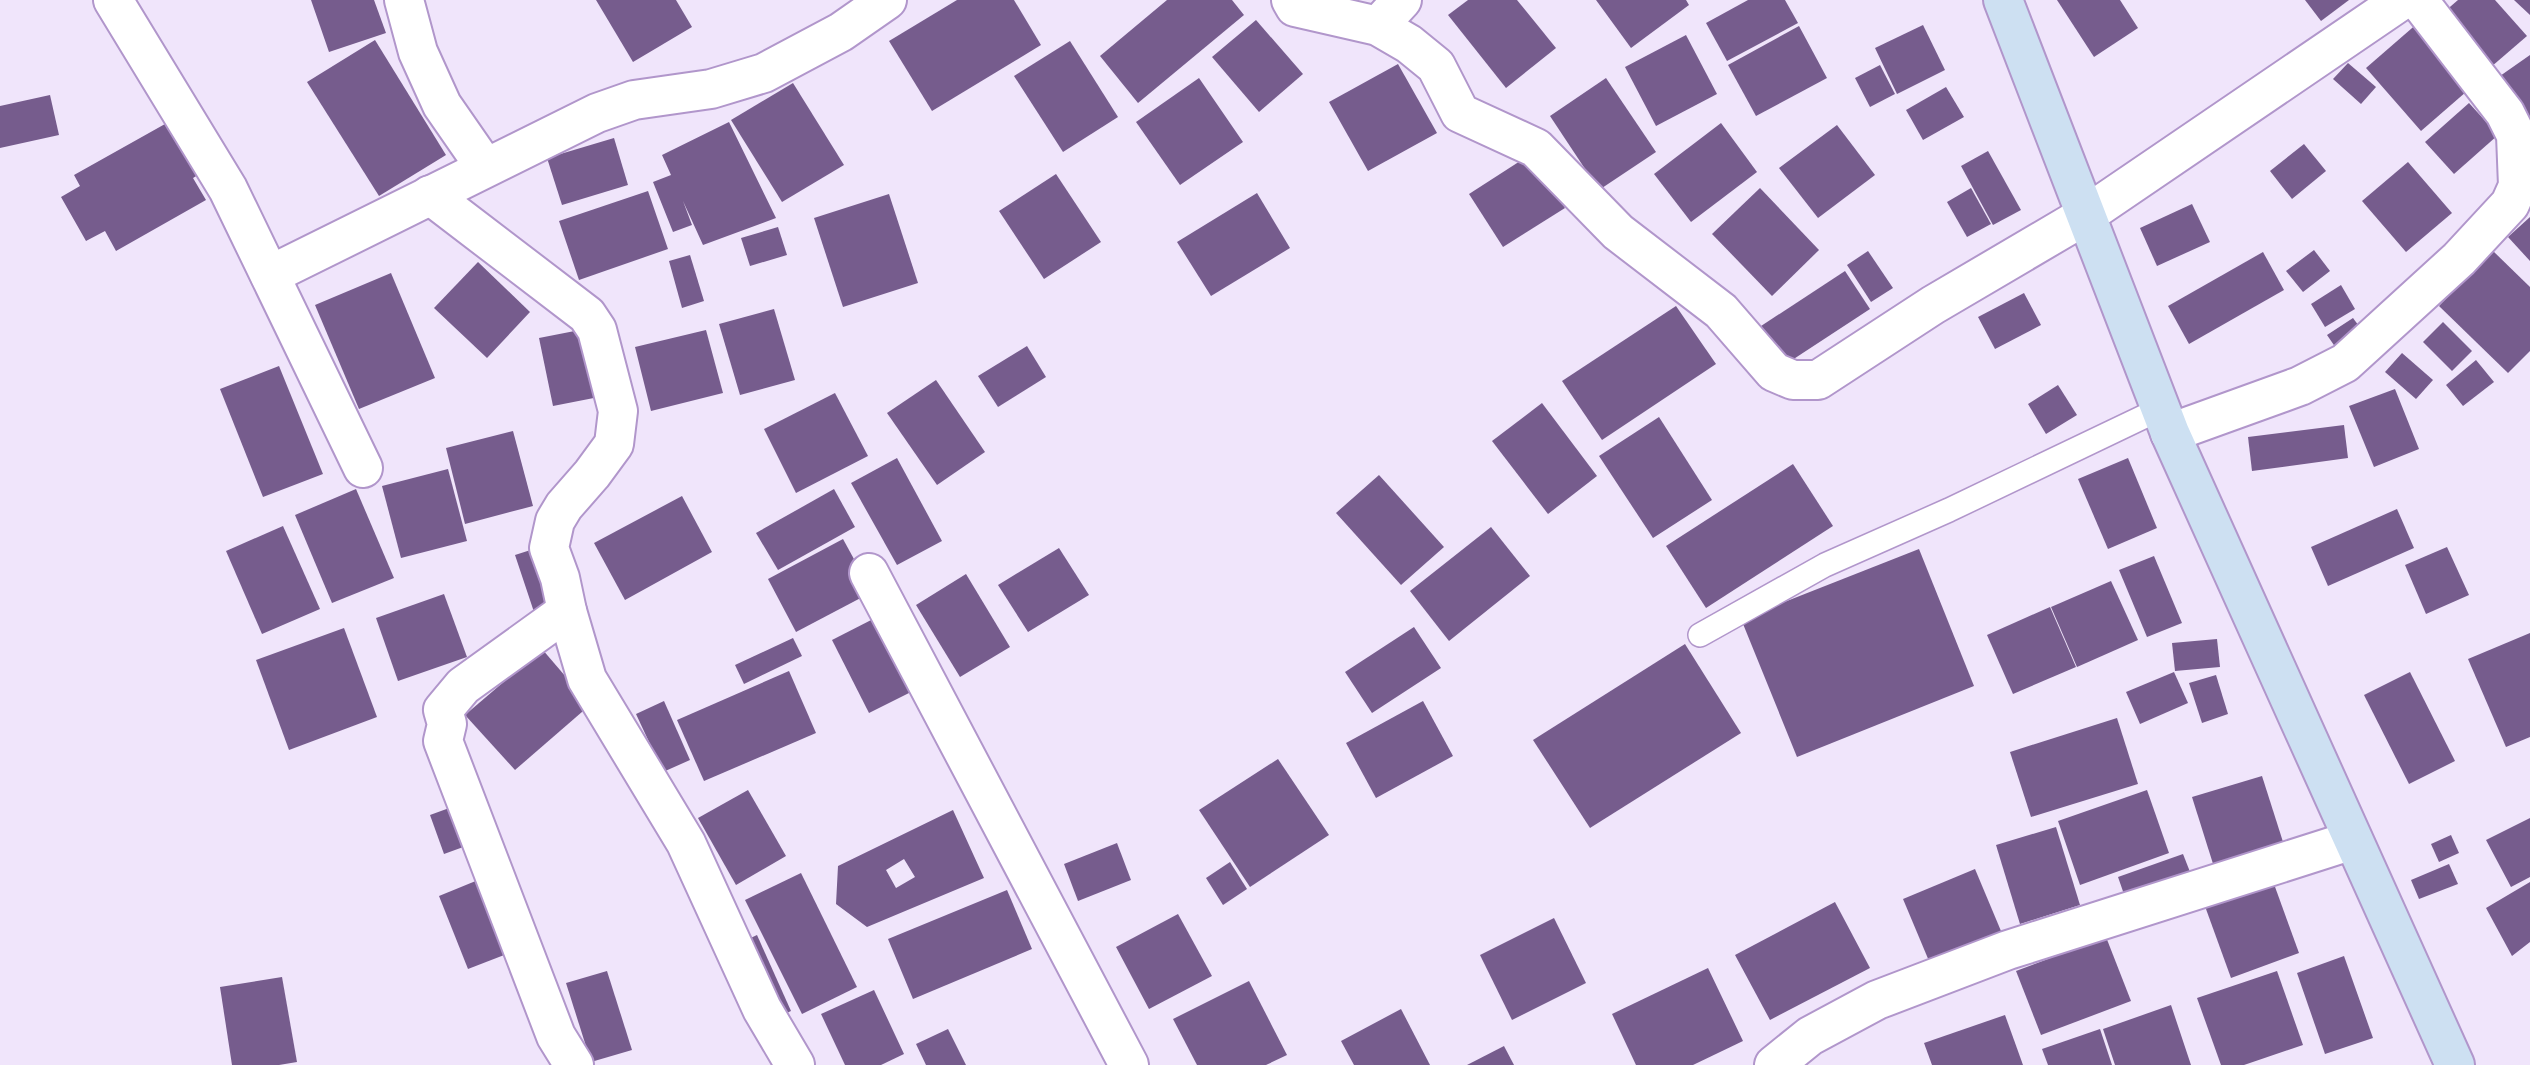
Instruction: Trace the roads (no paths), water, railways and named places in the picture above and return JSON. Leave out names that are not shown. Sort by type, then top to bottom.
[{"type":"main road","points":[[2003,0],[2165,421],[2455,1065]]},
{"type":"street","points":[[113,0],[228,189],[363,468]]},
{"type":"street","points":[[404,0],[418,52],[442,105],[485,167]]},
{"type":"street","points":[[270,275],[597,113],[634,100],[712,89],[764,72],[841,32],[887,0]]},
{"type":"street","points":[[1292,0],[1295,7],[1390,13],[1409,44],[1436,66],[1460,113],[1536,148],[1618,232],[1721,311],[1774,372],[1793,380],[1818,380],[1933,305],[2086,215],[2402,0]]},
{"type":"street","points":[[2165,421],[2300,386],[2345,363],[2459,259],[2510,204],[2518,186],[2516,135],[2505,113],[2418,0]]},
{"type":"street","points":[[430,195],[587,315],[597,330],[618,411],[614,444],[564,506],[555,521],[550,548],[561,578],[587,679],[686,843],[784,1063]]},
{"type":"street","points":[[869,573],[1129,1065]]},
{"type":"street","points":[[568,611],[463,686],[443,710],[447,724],[443,741],[556,1036],[574,1065]]},
{"type":"street","points":[[1774,1065],[1810,1036],[1877,1000],[2008,950],[2353,840]]},
{"type":"lane","points":[[1700,635],[1825,565],[1949,510],[2165,421]]}]
